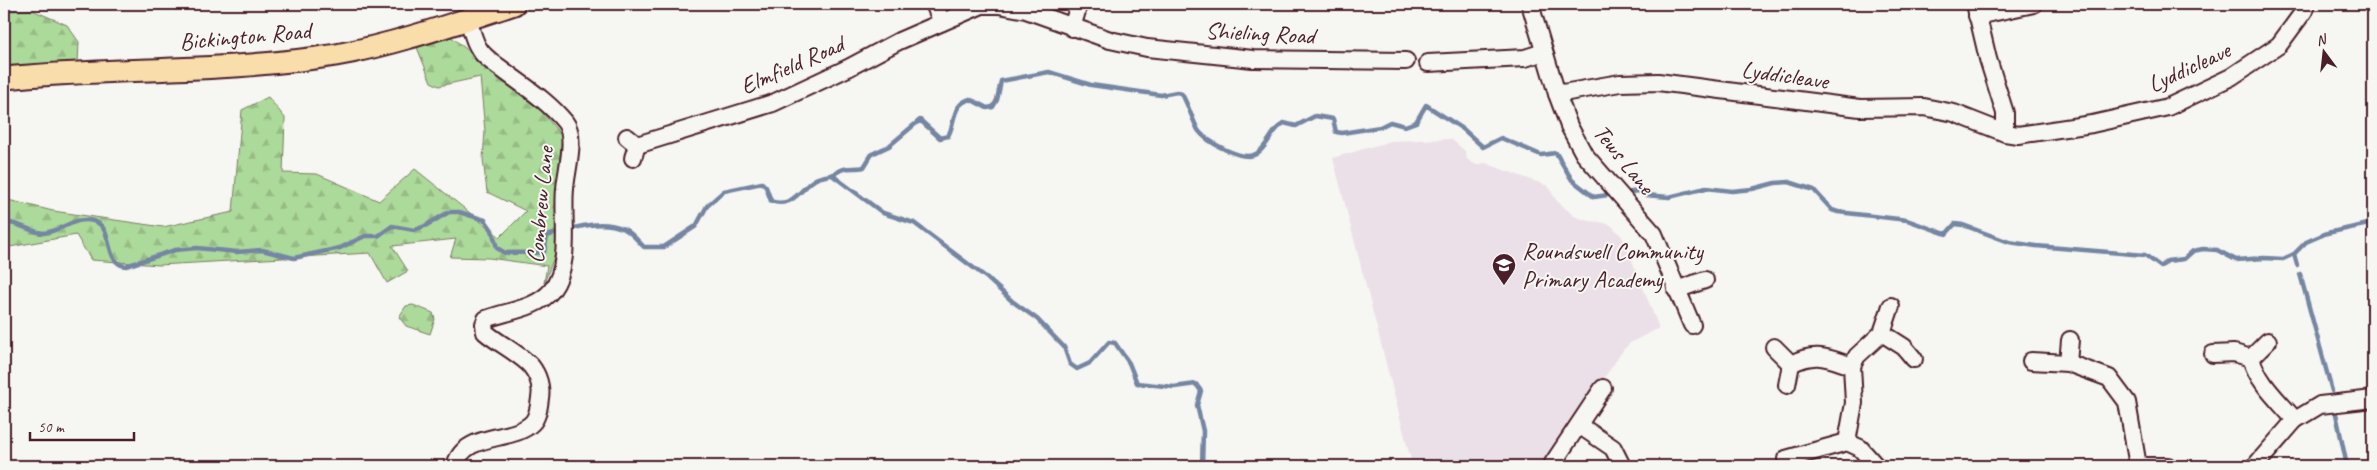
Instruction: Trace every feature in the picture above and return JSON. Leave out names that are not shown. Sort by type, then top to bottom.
[{"type":"main road","name":"Bickington Road","points":[[4,78],[48,74],[270,63],[337,54],[514,4]]},
{"type":"street","points":[[934,4],[942,22]]},
{"type":"street","points":[[1072,28],[1079,4]]},
{"type":"street","name":"Tews Lane","points":[[1530,4],[1557,94],[1569,126],[1584,154],[1654,234],[1692,325]]},
{"type":"street","points":[[2005,133],[2005,112],[1976,10],[2034,4]]},
{"type":"street","name":"Lyddicleave","points":[[1557,94],[1620,83],[1658,82],[1860,108],[1924,107],[1954,113],[2005,133],[2018,135],[2092,124],[2168,107],[2231,77],[2279,45],[2304,11],[2306,4]]},
{"type":"street","name":"Shieling Road","points":[[942,22],[982,5],[999,6],[1026,10],[1110,40],[1147,48],[1253,59],[1406,61]]},
{"type":"street","name":"Combrew Lane","points":[[455,466],[457,459],[467,449],[489,438],[518,431],[532,423],[538,411],[542,391],[536,374],[530,365],[484,332],[484,324],[486,319],[535,302],[551,291],[558,278],[564,253],[564,190],[570,161],[570,135],[566,123],[549,105],[491,61],[478,48],[468,18]]},
{"type":"street","name":"Elmfield Road","points":[[632,147],[773,103],[942,22]]},
{"type":"street","points":[[1428,63],[1525,58],[1544,52]]},
{"type":"street","points":[[1676,290],[1705,280]]},
{"type":"street","points":[[1847,442],[1854,404],[1852,366],[1857,356],[1882,333],[1891,306]]},
{"type":"street","points":[[1882,333],[1904,347],[1914,358]]},
{"type":"street","points":[[2068,363],[2070,340]]},
{"type":"street","points":[[2251,358],[2268,341]]},
{"type":"street","points":[[1774,347],[1791,364]]},
{"type":"street","points":[[2213,354],[2234,353],[2251,358]]},
{"type":"street","points":[[1791,364],[1806,357],[1825,357],[1852,366]]},
{"type":"street","points":[[2251,358],[2255,371],[2262,381],[2295,420]]},
{"type":"street","points":[[2031,361],[2068,363],[2109,378],[2127,402],[2138,466],[2168,466]]},
{"type":"street","points":[[1788,385],[1791,364]]},
{"type":"street","points":[[1552,463],[1604,388]]},
{"type":"street","points":[[2255,466],[2295,420],[2320,406],[2373,399]]},
{"type":"street","points":[[1578,425],[1613,448],[1622,466]]},
{"type":"street","points":[[1786,458],[1847,442],[1860,448],[1876,466]]},
{"type":"shaded area","name":"Roundswell Community Primary Academy","points":[[1451,139],[1465,151],[1467,159],[1476,165],[1485,163],[1548,186],[1556,200],[1574,216],[1588,221],[1611,225],[1621,235],[1625,243],[1659,328],[1630,343],[1624,349],[1544,466],[1417,466],[1411,460],[1333,158],[1391,141]]},
{"type":"green space","points":[[32,10],[67,25],[79,42],[78,63],[4,73],[4,11]]},
{"type":"green space","points":[[448,34],[541,111],[562,136],[557,186],[556,252],[544,283],[547,266],[489,258],[450,257],[456,239],[392,246],[408,271],[387,283],[370,253],[159,265],[91,260],[76,235],[4,248],[4,199],[53,211],[163,227],[233,212],[242,110],[268,97],[285,118],[283,173],[317,174],[379,201],[415,169],[500,237],[526,211],[487,192],[483,159],[485,131],[480,77],[439,86],[431,82],[414,40]]},
{"type":"green space","points":[[413,305],[433,313],[435,319],[430,334],[406,326],[399,317],[406,306]]},
{"type":"waterway","points":[[4,223],[44,233],[51,232],[76,221],[89,220],[96,222],[102,226],[115,259],[119,264],[126,266],[175,250],[197,248],[237,252],[262,250],[294,258],[340,248],[365,236],[378,236],[392,226],[414,230],[449,212],[459,212],[485,220],[492,230],[497,248],[505,253],[544,252],[547,236],[575,228],[605,224],[624,229],[632,234],[644,247],[664,247],[696,226],[707,206],[724,191],[762,183],[766,187],[771,201],[786,202],[798,195],[818,178],[831,175],[843,169],[864,167],[872,154],[889,146],[920,120],[940,138],[948,136],[955,114],[964,102],[970,99],[987,108],[993,107],[997,100],[1001,81],[1049,72],[1091,85],[1161,95],[1177,92],[1182,94],[1202,135],[1225,150],[1250,156],[1260,151],[1276,130],[1284,123],[1296,126],[1315,116],[1333,119],[1336,132],[1342,133],[1380,127],[1390,122],[1405,126],[1416,122],[1426,105],[1463,129],[1483,147],[1501,138],[1541,155],[1556,153],[1572,180],[1594,197],[1615,194]]},
{"type":"waterway","points":[[832,175],[883,213],[914,223],[987,278],[1012,301],[1037,319],[1064,347],[1070,364],[1077,369],[1090,363],[1109,342],[1115,343],[1129,363],[1137,383],[1174,387],[1196,384],[1201,391],[1197,405],[1203,431],[1202,466]]},
{"type":"waterway","points":[[1625,193],[1638,191],[1645,195],[1669,197],[1706,188],[1732,191],[1789,182],[1814,190],[1832,210],[1838,212],[1907,220],[1946,234],[1955,224],[1963,225],[2009,242],[2145,255],[2161,267],[2167,261],[2184,259],[2193,251],[2203,249],[2217,250],[2236,260],[2283,259],[2294,254],[2306,242],[2327,233],[2373,223]]},
{"type":"waterway","points":[[2294,254],[2297,265]]},
{"type":"waterway","points":[[2300,274],[2332,391]]},
{"type":"waterway","points":[[2335,409],[2347,466]]},
{"type":"place","name":"Roundswell Community Primary Academy","points":[[1504,286]]}]
